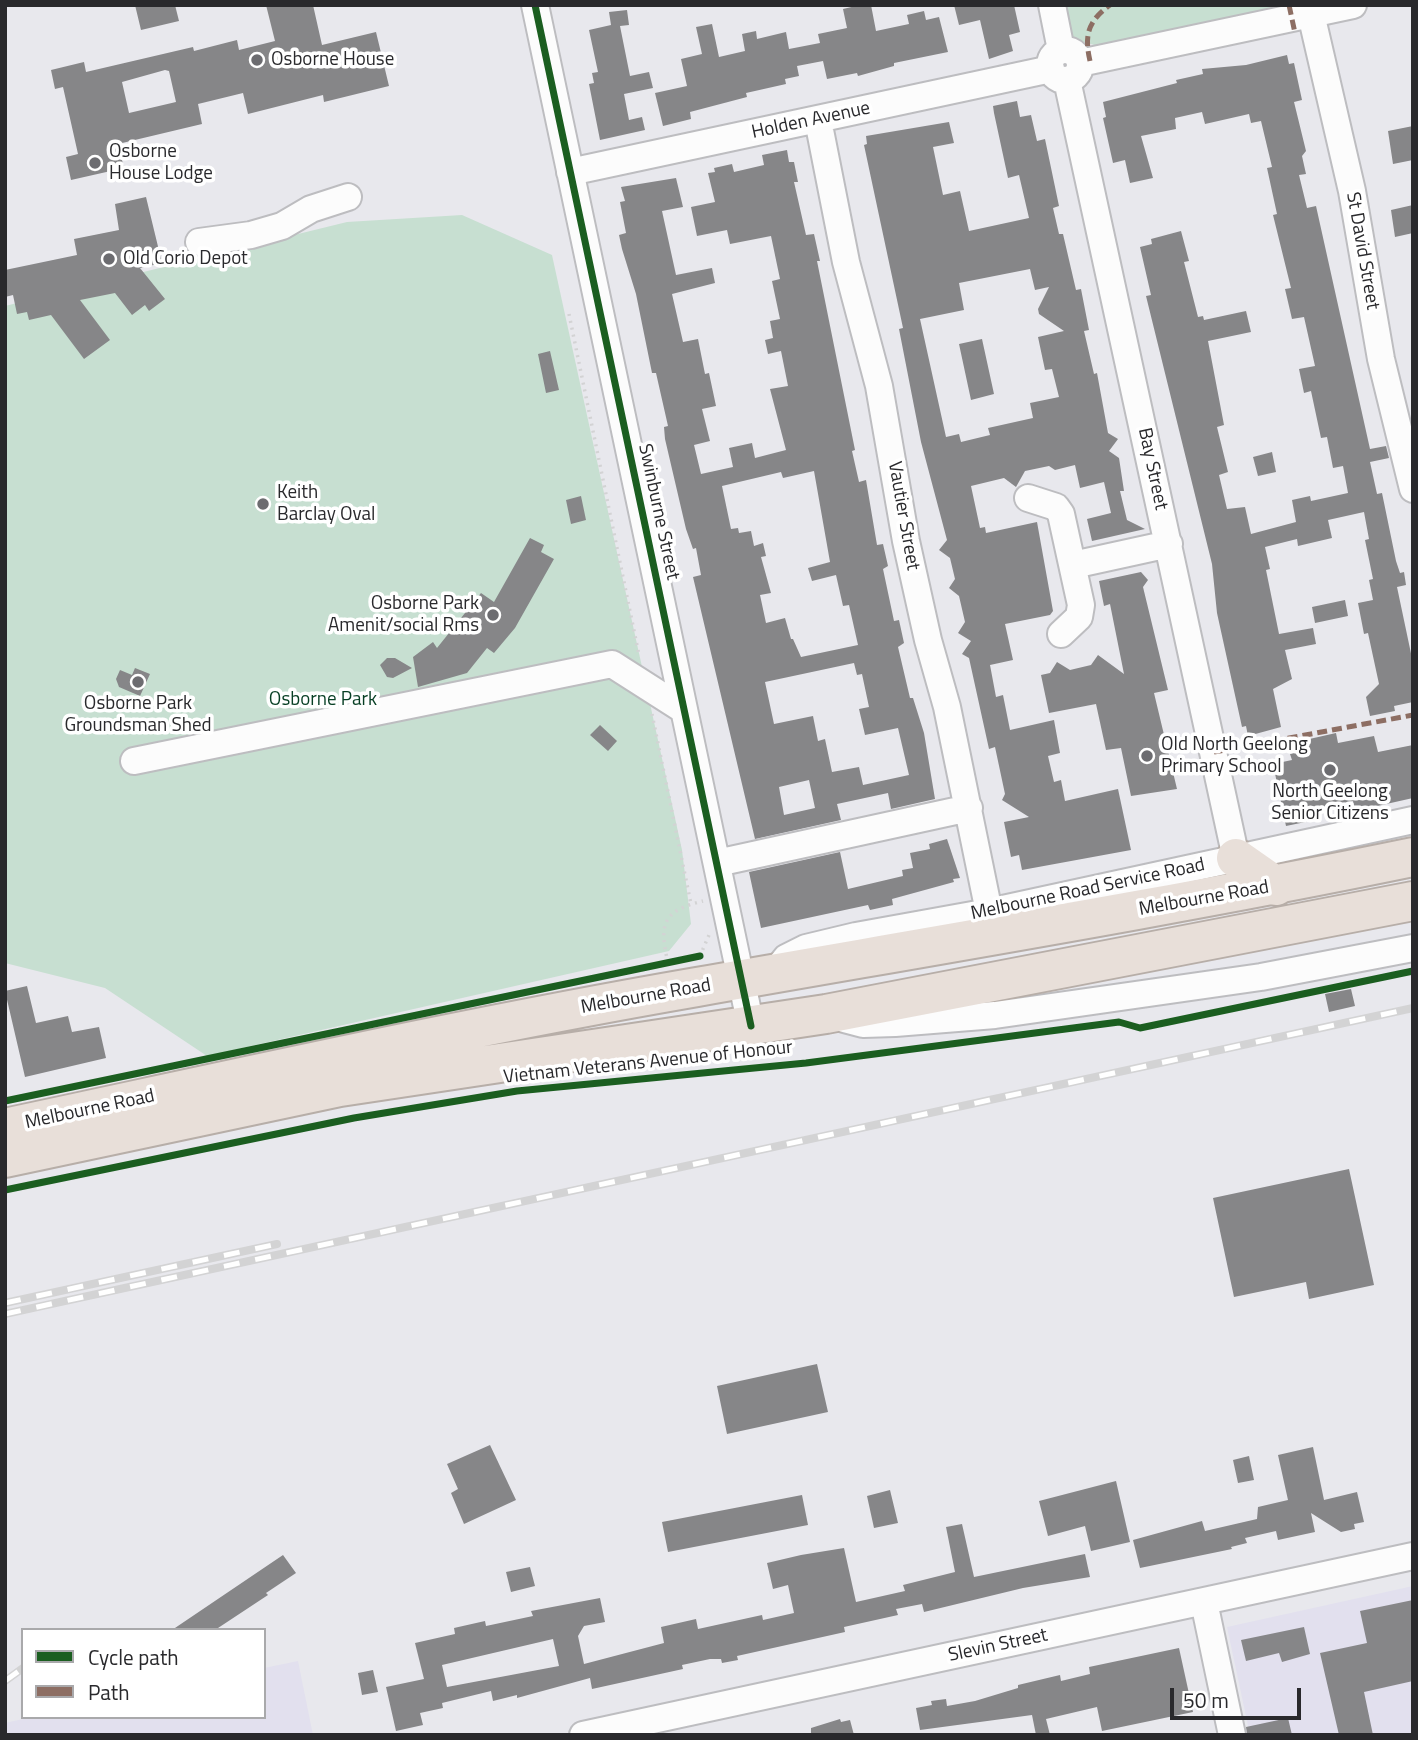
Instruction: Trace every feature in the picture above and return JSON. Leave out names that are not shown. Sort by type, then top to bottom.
[{"type":"highway","points":[[1312,878],[1413,846]]},
{"type":"highway","name":"Melbourne Road","points":[[5,1128],[375,1048],[757,977],[1233,877],[1276,886],[1413,858]]},
{"type":"highway","points":[[1233,877],[1234,909],[1245,914],[1357,895],[1413,900]]},
{"type":"highway","name":"Melbourne Road","points":[[5,1157],[340,1087],[826,1014],[1413,900]]},
{"type":"street","name":"Swinburne Street","points":[[535,5],[717,863],[757,977],[751,1026]]},
{"type":"street","name":"Bay Street","points":[[1052,5],[1152,477],[1169,544],[1233,877]]},
{"type":"street","name":"Holden Avenue","points":[[570,172],[1353,5]]},
{"type":"street","name":"St David Street","points":[[1311,14],[1352,191],[1381,359],[1413,489]]},
{"type":"street","name":"Vautier Street","points":[[818,120],[846,262],[882,399],[906,541],[970,808],[989,912]]},
{"type":"street","points":[[198,242],[251,235],[282,226],[312,209],[348,197]]},
{"type":"street","points":[[1028,498],[1056,508],[1061,514],[1081,605],[1079,617],[1061,634]]},
{"type":"street","points":[[1073,565],[1169,544]]},
{"type":"street","points":[[134,761],[612,663],[684,709]]},
{"type":"street","points":[[717,863],[970,808]]},
{"type":"street","name":"Melbourne Road Service Road","points":[[757,977],[806,948],[989,912],[1233,877],[1413,820]]},
{"type":"street","points":[[826,1014],[863,1024],[995,1014],[1261,978],[1413,948]]},
{"type":"street","points":[[1035,974],[1072,995],[1112,998]]},
{"type":"street","name":"Slevin Street","points":[[583,1735],[1413,1556]]},
{"type":"street","points":[[1204,1602],[1232,1735]]},
{"type":"path","points":[[569,314],[691,904]]},
{"type":"path","points":[[668,963],[663,940],[670,914],[707,900],[709,908]]},
{"type":"path","points":[[700,956],[710,929]]},
{"type":"shaded area","points":[[1413,1586],[1413,1735],[1250,1735],[1227,1627]]},
{"type":"shaded area","points":[[298,1661],[313,1735],[5,1735],[5,1723],[23,1719],[266,1719],[266,1668]]},
{"type":"green space","points":[[1065,5],[1293,5],[1098,46],[1073,39]]},
{"type":"green space","name":"Osborne Park","points":[[462,215],[552,255],[682,850],[691,924],[669,951],[207,1056],[105,988],[5,963],[5,306],[347,222]]},
{"type":"building","points":[[135,5],[175,5],[179,21],[141,30]]},
{"type":"building","points":[[266,5],[313,5],[322,45],[376,32],[389,86],[324,102],[323,95],[248,114],[243,93],[198,104],[202,124],[118,144],[124,168],[71,180],[66,157],[78,154],[63,87],[55,89],[51,70],[84,62],[86,72],[193,47],[194,51],[237,40],[239,50],[275,41]],"holes":[[[169,71],[176,102],[129,113],[122,82]]]},
{"type":"building","points":[[871,5],[876,31],[909,24],[907,15],[924,11],[926,20],[939,17],[948,52],[894,63],[894,66],[858,76],[857,73],[827,79],[823,61],[797,66],[799,76],[785,79],[786,84],[746,93],[747,97],[690,112],[691,119],[663,126],[655,93],[687,86],[681,59],[702,54],[696,27],[712,24],[719,57],[745,51],[742,34],[756,31],[757,39],[786,32],[789,49],[820,43],[818,34],[847,28],[843,9]]},
{"type":"building","points":[[954,5],[1014,5],[1020,32],[1009,35],[1013,51],[989,59],[980,20],[959,25]]},
{"type":"building","points":[[627,10],[629,25],[620,26],[630,76],[649,72],[653,88],[624,94],[629,120],[642,117],[645,130],[600,140],[589,84],[594,83],[592,73],[598,72],[589,30],[611,25],[609,12]]},
{"type":"building","points":[[1287,55],[1289,64],[1294,63],[1302,100],[1294,102],[1306,151],[1302,156],[1306,174],[1299,175],[1307,208],[1316,206],[1370,449],[1386,446],[1389,458],[1370,462],[1377,494],[1382,493],[1396,561],[1400,573],[1404,572],[1406,585],[1397,587],[1413,663],[1413,702],[1394,706],[1395,711],[1370,716],[1366,697],[1379,684],[1368,633],[1364,634],[1358,603],[1373,600],[1369,580],[1373,579],[1365,540],[1369,539],[1364,512],[1328,520],[1332,538],[1298,546],[1297,539],[1265,547],[1270,569],[1266,570],[1279,634],[1313,628],[1316,644],[1285,650],[1292,679],[1273,689],[1281,727],[1248,736],[1246,726],[1242,727],[1217,613],[1212,564],[1146,296],[1151,295],[1140,247],[1152,244],[1151,239],[1181,231],[1189,261],[1184,262],[1198,317],[1203,316],[1204,320],[1246,311],[1251,332],[1208,341],[1224,425],[1217,427],[1228,472],[1219,475],[1227,509],[1245,507],[1251,534],[1296,522],[1292,500],[1310,496],[1311,501],[1348,493],[1343,466],[1333,468],[1327,437],[1321,438],[1311,391],[1304,393],[1299,369],[1315,366],[1304,317],[1292,319],[1285,289],[1291,288],[1273,215],[1277,214],[1267,168],[1272,167],[1261,121],[1251,123],[1249,114],[1205,124],[1202,112],[1175,118],[1176,129],[1141,136],[1153,178],[1130,183],[1125,160],[1113,163],[1103,118],[1106,117],[1103,102],[1177,83],[1176,80],[1203,74],[1202,69],[1246,65]]},
{"type":"building","points":[[1017,101],[1020,117],[1031,115],[1037,141],[1045,139],[1059,206],[1053,208],[1059,234],[1063,234],[1076,290],[1081,289],[1089,330],[1084,331],[1094,374],[1097,373],[1108,433],[1118,439],[1109,451],[1119,458],[1124,491],[1120,491],[1127,520],[1145,529],[1092,541],[1087,519],[1111,513],[1104,482],[1080,488],[1075,465],[1055,470],[1049,466],[1025,471],[1016,487],[1004,478],[971,486],[980,528],[985,527],[986,533],[1037,522],[1053,611],[1050,615],[1005,624],[1013,660],[990,665],[996,697],[1003,695],[1010,730],[1054,720],[1060,753],[1048,756],[1054,782],[1061,780],[1065,801],[1118,789],[1131,850],[1022,870],[1019,855],[1011,857],[1004,822],[1029,817],[1002,800],[1005,794],[995,747],[989,749],[969,658],[962,654],[971,641],[958,633],[965,622],[959,596],[949,588],[955,579],[950,558],[939,550],[947,540],[921,442],[899,329],[903,328],[864,145],[867,144],[866,136],[949,122],[954,143],[933,147],[943,195],[960,191],[969,231],[1029,218],[1019,175],[1008,178],[993,106]],"holes":[[[1030,269],[1035,290],[1049,287],[1038,309],[1039,314],[1064,331],[1038,337],[1045,370],[1052,369],[1059,397],[1030,403],[1033,418],[988,428],[990,435],[961,442],[959,434],[946,437],[920,319],[964,310],[959,283]]]},
{"type":"building","points":[[1413,126],[1413,160],[1393,164],[1388,131]]},
{"type":"building","points":[[787,150],[789,162],[794,162],[798,182],[794,182],[806,235],[814,234],[855,450],[852,451],[859,482],[866,480],[877,545],[883,544],[888,566],[883,569],[894,621],[899,620],[904,643],[898,647],[910,698],[913,698],[924,733],[935,799],[891,809],[888,793],[837,804],[841,820],[755,839],[693,577],[701,575],[696,548],[693,549],[686,529],[665,439],[664,427],[668,426],[656,373],[652,373],[636,294],[619,235],[626,233],[620,202],[625,201],[621,187],[676,178],[683,207],[662,211],[676,275],[712,268],[715,283],[672,294],[683,342],[698,339],[705,374],[709,373],[716,406],[702,409],[710,441],[694,445],[701,474],[733,467],[729,448],[752,443],[755,458],[786,450],[770,389],[788,386],[781,351],[768,354],[765,340],[773,338],[770,321],[780,319],[772,281],[780,279],[771,236],[730,244],[727,230],[697,236],[691,207],[715,202],[708,173],[715,172],[714,168],[732,164],[734,172],[764,165],[762,155]],"holes":[[[814,471],[830,562],[808,568],[812,581],[836,575],[843,606],[849,605],[858,645],[801,657],[791,639],[785,618],[766,623],[760,595],[771,593],[761,557],[766,556],[763,543],[754,546],[751,531],[739,533],[738,528],[731,529],[722,486],[781,472],[783,478]],[[854,663],[857,675],[862,674],[869,707],[859,709],[865,735],[898,728],[909,775],[863,785],[859,767],[832,772],[825,739],[818,741],[813,716],[774,724],[765,682]],[[809,780],[815,808],[784,815],[779,787]]]},
{"type":"building","name":"Old Corio Depot","points":[[146,197],[162,263],[140,268],[165,299],[149,311],[145,305],[132,315],[115,293],[80,300],[110,340],[84,359],[51,315],[29,320],[27,312],[17,314],[13,295],[5,297],[5,270],[77,255],[74,239],[119,230],[115,204]]},
{"type":"building","points":[[1413,205],[1413,233],[1395,237],[1391,210]]},
{"type":"building","points":[[982,339],[994,394],[971,400],[959,344]]},
{"type":"building","points":[[550,351],[559,390],[546,393],[538,354]]},
{"type":"building","points":[[1272,452],[1276,472],[1258,476],[1253,457]]},
{"type":"building","points":[[581,496],[586,520],[571,524],[566,500]]},
{"type":"building","name":"Osborne Park Amenit/social Rms","points":[[530,538],[544,545],[541,552],[554,559],[515,628],[494,653],[487,648],[467,673],[418,687],[413,657],[433,642],[437,648],[481,593],[494,602]]},
{"type":"building","points":[[1141,572],[1148,580],[1143,587],[1168,690],[1154,693],[1177,789],[1131,796],[1121,748],[1106,750],[1096,704],[1049,713],[1041,675],[1050,673],[1057,662],[1070,670],[1091,665],[1098,655],[1124,674],[1110,604],[1104,606],[1099,581]]},
{"type":"building","points":[[1345,600],[1348,616],[1315,623],[1312,607]]},
{"type":"building","points":[[387,658],[395,658],[412,668],[393,678],[387,677],[380,665]]},
{"type":"building","name":"Osborne Park Groundsman Shed","points":[[135,668],[150,674],[140,696],[119,687],[116,679],[120,670],[132,675]]},
{"type":"building","points":[[600,725],[617,741],[608,751],[590,735]]},
{"type":"building","points":[[1336,733],[1338,743],[1374,736],[1378,752],[1413,745],[1413,798],[1355,811],[1353,801],[1318,808],[1320,819],[1286,826],[1273,764],[1292,760],[1290,754],[1308,750],[1305,740]]},
{"type":"building","points":[[947,839],[960,878],[953,879],[954,882],[892,899],[893,905],[870,910],[868,905],[761,928],[749,872],[840,852],[848,889],[903,876],[902,870],[913,868],[910,853],[930,849],[929,844]]},
{"type":"building","points":[[27,986],[36,1023],[68,1016],[72,1032],[99,1027],[106,1058],[25,1077],[5,991]]},
{"type":"building","points":[[1351,989],[1355,1006],[1329,1012],[1325,994]]},
{"type":"building","points":[[1349,1169],[1374,1285],[1309,1299],[1306,1282],[1234,1297],[1213,1198]]},
{"type":"building","points":[[817,1364],[828,1412],[727,1434],[717,1386]]},
{"type":"building","points":[[490,1445],[516,1500],[464,1524],[451,1493],[458,1489],[447,1464]]},
{"type":"building","points":[[1313,1447],[1324,1500],[1357,1492],[1364,1522],[1354,1524],[1355,1529],[1341,1532],[1311,1513],[1315,1532],[1278,1540],[1276,1531],[1245,1538],[1247,1543],[1231,1547],[1232,1549],[1140,1568],[1133,1540],[1202,1521],[1205,1531],[1257,1519],[1258,1507],[1288,1500],[1278,1455]]},
{"type":"building","points":[[1249,1456],[1254,1480],[1238,1483],[1233,1460]]},
{"type":"building","points":[[1116,1481],[1130,1542],[1091,1551],[1085,1526],[1048,1536],[1039,1501]]},
{"type":"building","points":[[890,1490],[898,1523],[874,1528],[867,1496]]},
{"type":"building","points":[[802,1495],[808,1525],[668,1552],[662,1522]]},
{"type":"building","points":[[962,1524],[974,1577],[1085,1554],[1090,1577],[1023,1588],[924,1612],[922,1604],[896,1609],[898,1615],[844,1627],[845,1632],[737,1656],[738,1660],[722,1663],[721,1659],[710,1659],[682,1665],[683,1669],[592,1689],[590,1678],[517,1698],[517,1695],[493,1701],[491,1691],[442,1703],[443,1708],[420,1713],[423,1725],[396,1731],[386,1687],[424,1679],[415,1643],[455,1634],[454,1628],[485,1621],[486,1626],[533,1616],[531,1611],[600,1598],[605,1622],[584,1626],[578,1636],[584,1664],[664,1643],[661,1627],[696,1619],[698,1629],[762,1615],[763,1620],[794,1613],[788,1585],[773,1589],[767,1563],[801,1555],[844,1548],[856,1602],[905,1591],[903,1585],[955,1572],[946,1527]],"holes":[[[553,1639],[559,1666],[447,1687],[442,1665]]]},
{"type":"building","points":[[283,1555],[296,1573],[218,1628],[175,1628]]},
{"type":"building","points":[[530,1567],[535,1586],[511,1592],[506,1572]]},
{"type":"building","points":[[1413,1600],[1413,1681],[1364,1692],[1373,1735],[1339,1735],[1320,1653],[1367,1643],[1360,1611]]},
{"type":"building","points":[[1304,1627],[1310,1654],[1282,1662],[1279,1653],[1246,1661],[1241,1640]]},
{"type":"building","points":[[1179,1648],[1193,1712],[1102,1731],[1097,1707],[1046,1719],[1050,1735],[1036,1735],[1032,1715],[920,1730],[916,1708],[932,1705],[931,1701],[946,1699],[947,1706],[975,1701],[1018,1688],[1018,1685],[1060,1675],[1061,1681],[1090,1674],[1089,1667]]},
{"type":"building","points":[[373,1670],[378,1692],[362,1695],[358,1673]]},
{"type":"building","points":[[1288,1718],[1292,1735],[1247,1735],[1246,1727]]},
{"type":"building","points":[[840,1719],[841,1722],[850,1720],[854,1735],[811,1735],[811,1728]]},
{"type":"railway","points":[[5,1314],[1413,1008]]},
{"type":"railway","points":[[5,1303],[277,1244]]},
{"type":"railway","points":[[5,1681],[21,1669]]},
{"type":"marked path","points":[[1090,61],[1088,36],[1092,23],[1110,5]]},
{"type":"marked path","points":[[1289,5],[1295,33]]},
{"type":"marked path","points":[[1214,752],[1413,715]]},
{"type":"cycle path","points":[[535,5],[751,1026]]},
{"type":"cycle path","points":[[5,1101],[700,956]]},
{"type":"cycle path","name":"Vietnam Veterans Avenue of Honour","points":[[5,1190],[354,1118],[517,1091],[806,1063],[1119,1022],[1140,1028],[1413,971]]},
{"type":"place","name":"Osborne House","points":[[257,60]]},
{"type":"place","name":"Osborne House Lodge","points":[[95,163]]},
{"type":"place","name":"Old Corio Depot","points":[[109,259]]},
{"type":"place","name":"Keith Barclay Oval","points":[[263,504]]},
{"type":"place","name":"Osborne Park Amenit/social Rms","points":[[493,615]]},
{"type":"place","name":"Osborne Park Groundsman Shed","points":[[138,682]]},
{"type":"place","name":"Old North Geelong Primary School","points":[[1147,756]]},
{"type":"place","name":"North Geelong Senior Citizens","points":[[1330,770]]}]
